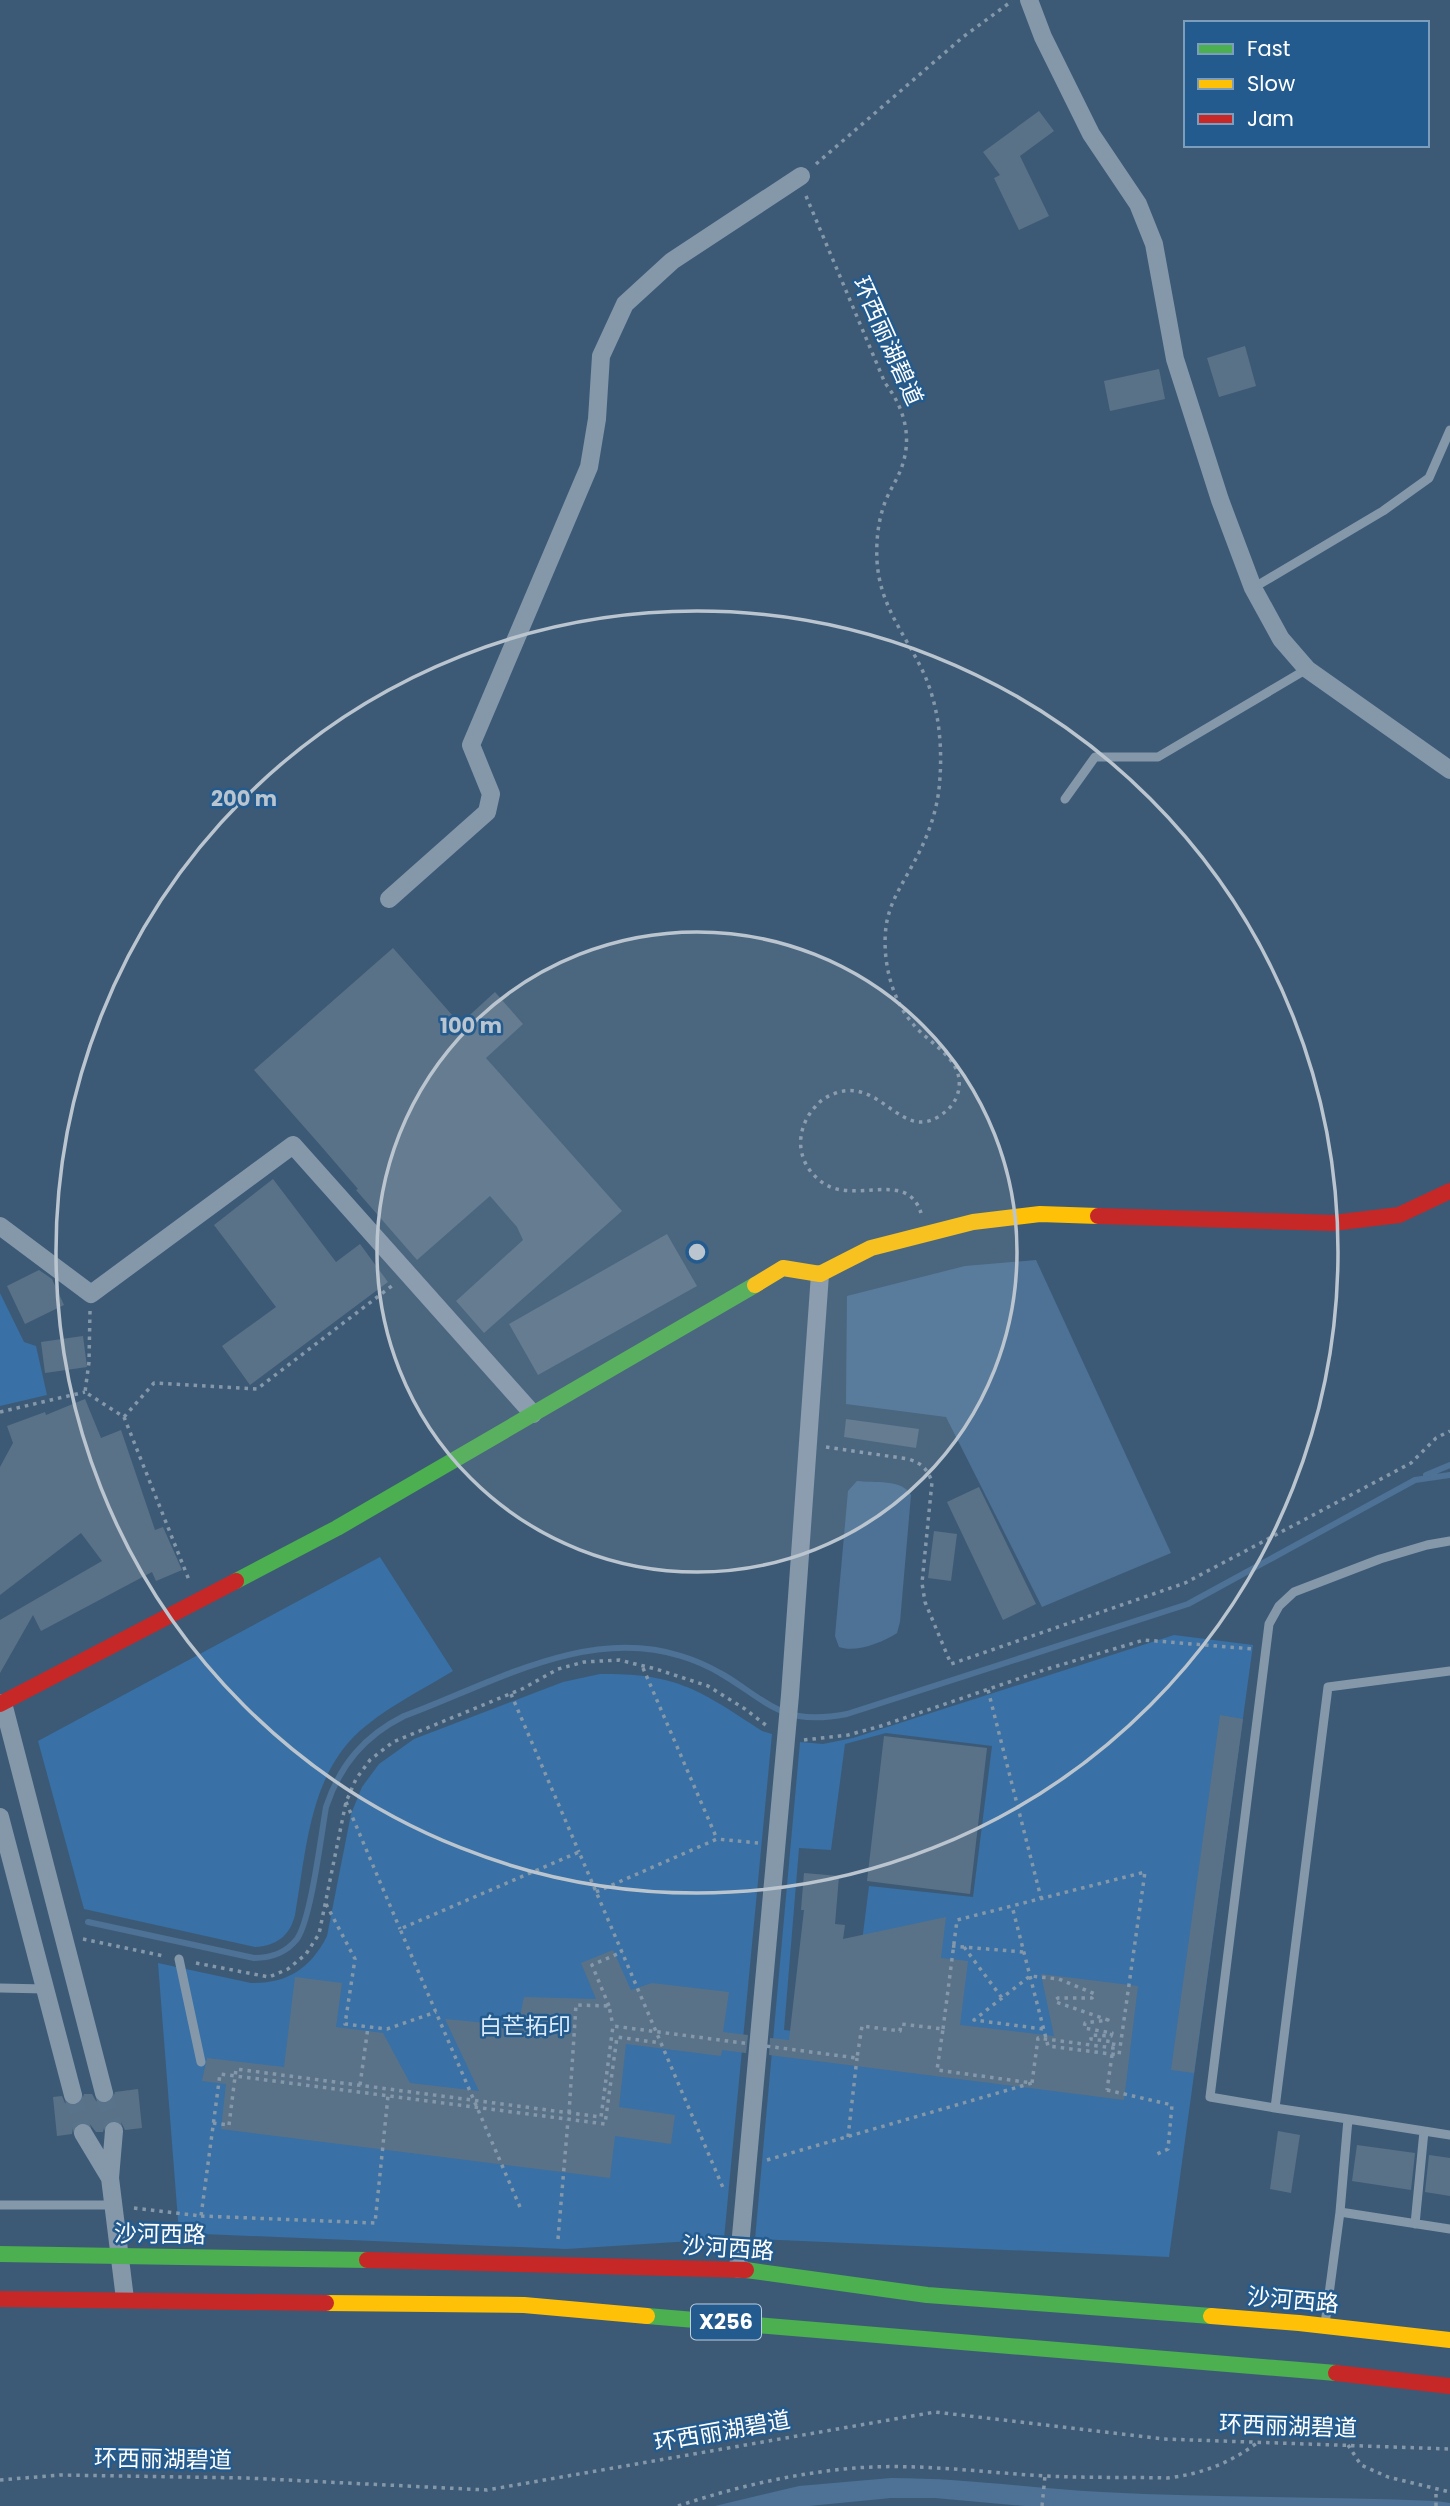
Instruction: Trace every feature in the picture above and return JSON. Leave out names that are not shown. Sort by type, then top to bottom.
[{"type":"main road","points":[[2,1703],[337,1528],[783,1268],[820,1274],[871,1248],[973,1222],[1040,1214],[1334,1223],[1399,1215],[1450,1191]]},
{"type":"main road","name":"沙河西路","points":[[0,2254],[555,2263],[738,2269],[927,2295],[1324,2326],[1450,2340]]},
{"type":"main road","name":"X256","points":[[0,2299],[125,2298],[524,2305],[924,2340],[1294,2368],[1450,2386]]},
{"type":"street","points":[[1029,0],[1043,37],[1091,134],[1138,204],[1154,244],[1175,359],[1220,500],[1253,588],[1281,639],[1307,669],[1450,770]]},
{"type":"street","points":[[389,899],[487,812],[491,794],[471,745],[589,467],[597,419],[601,356],[625,304],[672,261],[802,176]]},
{"type":"street","points":[[0,1226],[91,1294],[293,1145],[533,1414]]},
{"type":"street","points":[[738,2269],[790,1695],[820,1274]]},
{"type":"street","points":[[2,1703],[104,2093]]},
{"type":"street","points":[[0,1817],[73,2095]]},
{"type":"street","points":[[114,2131],[110,2178],[125,2298]]},
{"type":"street","points":[[83,2133],[110,2178]]},
{"type":"lane","points":[[1253,588],[1383,511],[1429,478],[1450,430]]},
{"type":"lane","points":[[1065,799],[1095,757],[1158,757],[1307,669]]},
{"type":"lane","points":[[1450,1541],[1380,1559],[1294,1592],[1279,1606],[1269,1624],[1210,2097],[1450,2135]]},
{"type":"lane","points":[[1275,2108],[1328,1687],[1450,1671]]},
{"type":"lane","points":[[179,1959],[201,2062]]},
{"type":"lane","points":[[0,1988],[45,1989]]},
{"type":"lane","points":[[1324,2326],[1340,2212],[1348,2119]]},
{"type":"lane","points":[[1415,2224],[1424,2131]]},
{"type":"lane","points":[[0,2205],[115,2205]]},
{"type":"lane","points":[[1340,2212],[1450,2229]]},
{"type":"path","points":[[802,176],[963,37],[1014,0]]},
{"type":"path","name":"环西丽湖碧道","points":[[802,176],[806,196],[885,383],[897,401],[905,421],[903,464],[890,489],[879,523],[879,578],[889,612],[925,677],[937,714],[941,752],[939,791],[930,828],[914,864],[896,893],[886,926],[886,960],[895,993],[911,1023],[935,1047],[948,1055],[957,1069],[960,1084],[956,1099],[947,1112],[933,1120],[918,1122],[903,1118],[873,1096],[859,1091],[830,1095],[808,1115],[800,1144],[803,1159],[810,1172],[821,1183],[834,1190],[849,1192],[894,1189],[907,1192],[917,1202],[921,1215],[918,1228],[909,1239]]},
{"type":"path","points":[[124,1417],[154,1383],[257,1389],[408,1274]]},
{"type":"path","points":[[85,1392],[89,1362],[91,1294]]},
{"type":"path","points":[[0,1412],[85,1392],[124,1417],[198,1601]]},
{"type":"path","points":[[807,1445],[908,1459],[919,1462],[928,1470],[932,1482],[922,1583],[925,1602],[951,1664],[1185,1583],[1411,1463],[1436,1438],[1450,1431]]},
{"type":"path","points":[[63,1935],[269,1977],[288,1969],[306,1954],[318,1934],[346,1802],[356,1779],[370,1760],[393,1742],[511,1694],[558,1669],[584,1662],[619,1660],[708,1686],[786,1735],[848,1735],[1144,1640],[1266,1650]]},
{"type":"path","points":[[643,1667],[717,1839]]},
{"type":"path","points":[[988,1690],[1041,1898]]},
{"type":"path","points":[[511,1694],[727,2196]]},
{"type":"path","points":[[346,1802],[520,2207]]},
{"type":"path","points":[[596,1892],[717,1839],[776,1844]]},
{"type":"path","points":[[400,1929],[579,1852]]},
{"type":"path","points":[[1012,1906],[1048,2046],[1119,2055],[1145,1872],[957,1920],[937,2070],[1032,2083]]},
{"type":"path","points":[[325,1902],[355,1959],[345,2024],[387,2029],[436,2012]]},
{"type":"path","points":[[952,1946],[1024,1952]]},
{"type":"path","points":[[964,1947],[1002,1998]]},
{"type":"path","points":[[213,2123],[229,2125],[236,2069],[601,2117],[613,2026],[609,2006],[592,1965],[622,1952]]},
{"type":"path","points":[[1044,2029],[974,2020],[1030,1976],[1059,1979],[1095,1994],[1092,1998],[1055,2000],[1108,2020],[1084,2025],[1084,2028],[1112,2033],[1111,2036],[1091,2035],[1091,2039],[1114,2042],[1107,2090],[1172,2105],[1168,2149],[1155,2155]]},
{"type":"path","points":[[569,2113],[576,2005],[609,2006]]},
{"type":"path","points":[[848,2137],[862,2026],[900,2031],[901,2024],[943,2029]]},
{"type":"path","points":[[613,2026],[857,2058]]},
{"type":"path","points":[[360,2085],[368,2027]]},
{"type":"path","points":[[201,2216],[220,2074],[605,2124],[617,2038],[661,2043]]},
{"type":"path","points":[[1032,2083],[1038,2038],[1112,2048]]},
{"type":"path","points":[[748,2165],[1032,2083]]},
{"type":"path","points":[[115,2205],[201,2216],[375,2223],[388,2096]]},
{"type":"path","points":[[555,2263],[568,2120]]},
{"type":"path","name":"环西丽湖碧道","points":[[0,2480],[61,2475],[234,2478],[487,2490],[934,2412],[1164,2439],[1450,2449]]},
{"type":"path","points":[[678,2506],[752,2484],[844,2469],[937,2466],[1045,2476],[1186,2476],[1224,2464],[1258,2442]]},
{"type":"path","points":[[1348,2445],[1362,2465],[1388,2477],[1450,2492]]},
{"type":"path","points":[[1042,2506],[1045,2476]]},
{"type":"path","points":[[1436,2490],[1436,2506]]},
{"type":"green space","points":[[0,1293],[24,1342],[36,1346],[47,1395],[0,1406]]},
{"type":"green space","points":[[380,1557],[453,1671],[377,1717],[348,1743],[333,1764],[314,1812],[295,1915],[286,1934],[269,1945],[255,1947],[84,1909],[38,1741]]},
{"type":"green space","points":[[1174,1635],[1253,1645],[1169,2257],[755,2239],[800,1742],[823,1744],[853,1738]],"holes":[[[886,1733],[992,1746],[973,1897],[869,1886],[850,2037],[784,2030],[799,1848],[831,1850],[845,1744]]]},
{"type":"green space","name":"白芒拓印","points":[[600,1674],[649,1677],[686,1687],[762,1731],[772,1734],[724,2239],[566,2249],[179,2233],[158,1963],[251,1983],[276,1981],[296,1972],[313,1957],[327,1936],[351,1814],[362,1787],[379,1764],[414,1739],[563,1682]]},
{"type":"shaded area","points":[[1036,1260],[1171,1553],[1042,1607],[946,1417],[846,1404],[847,1296],[965,1266]]},
{"type":"shaded area","points":[[857,1481],[895,1484],[911,1495],[897,1633],[868,1646],[845,1649],[839,1647],[835,1636],[848,1491]]},
{"type":"shaded area","points":[[891,2478],[1144,2494],[1436,2501],[1450,2503],[1450,2506],[1025,2506],[935,2498],[891,2498],[809,2506],[715,2506],[799,2486]]},
{"type":"building","points":[[1039,111],[1054,131],[1020,156],[1049,216],[1019,230],[994,178],[1000,175],[983,152]]},
{"type":"building","points":[[1245,346],[1256,386],[1219,397],[1207,358]]},
{"type":"building","points":[[1159,369],[1165,399],[1110,411],[1104,381]]},
{"type":"building","points":[[393,948],[460,1024],[495,992],[523,1024],[486,1058],[622,1211],[484,1333],[456,1301],[523,1240],[517,1227],[490,1196],[417,1260],[254,1070]]},
{"type":"building","points":[[273,1179],[336,1262],[360,1244],[388,1282],[250,1385],[222,1346],[276,1307],[214,1225]]},
{"type":"building","points":[[667,1234],[697,1286],[538,1375],[509,1324]]},
{"type":"building","points":[[39,1270],[52,1279],[64,1305],[25,1324],[7,1286]]},
{"type":"building","points":[[83,1336],[87,1367],[45,1373],[41,1342]]},
{"type":"building","points":[[85,1399],[101,1438],[121,1430],[155,1530],[163,1527],[182,1570],[156,1581],[152,1572],[41,1631],[33,1615],[0,1673],[0,1620],[102,1561],[81,1533],[0,1595],[0,1467],[13,1443],[7,1426],[45,1412],[46,1415]]},
{"type":"building","points":[[846,1419],[919,1429],[916,1448],[844,1437]]},
{"type":"building","points":[[979,1487],[1036,1604],[1003,1620],[947,1502]]},
{"type":"building","points":[[934,1531],[957,1534],[951,1581],[928,1578]]},
{"type":"building","points":[[1220,1715],[1243,1719],[1194,2073],[1171,2070]]},
{"type":"building","points":[[884,1736],[987,1748],[970,1894],[867,1881]]},
{"type":"building","points":[[804,1873],[839,1876],[835,1924],[845,1925],[843,1939],[946,1917],[941,1958],[968,1961],[960,2025],[1054,2036],[1041,1974],[1138,1986],[1124,2100],[769,2055],[770,2038],[789,2040],[804,1910],[801,1910]]},
{"type":"building","points":[[613,1950],[631,1990],[652,1983],[729,1992],[723,2032],[748,2035],[746,2053],[722,2050],[721,2056],[626,2044],[619,2107],[675,2115],[671,2144],[615,2136],[610,2178],[221,2129],[226,2084],[202,2081],[207,2058],[284,2067],[295,1977],[342,1983],[336,2027],[383,2033],[410,2083],[479,2091],[445,2019],[518,2026],[524,1997],[596,1999],[581,1963]]},
{"type":"building","points":[[138,2089],[142,2128],[125,2130],[121,2122],[114,2120],[105,2124],[103,2132],[96,2132],[89,2123],[82,2122],[73,2127],[72,2134],[57,2136],[53,2097],[62,2096],[65,2103],[75,2106],[81,2103],[84,2094],[92,2094],[96,2101],[106,2104],[112,2101],[115,2092]]},
{"type":"building","points":[[1278,2131],[1300,2135],[1291,2193],[1270,2189]]},
{"type":"building","points":[[1357,2145],[1415,2153],[1411,2190],[1352,2181]]},
{"type":"building","points":[[1429,2155],[1450,2158],[1450,2196],[1425,2192]]},
{"type":"waterway","points":[[1426,1475],[1450,1465]]},
{"type":"waterway","points":[[88,1922],[254,1958],[272,1956],[283,1951],[293,1944],[302,1929],[311,1896],[326,1807],[338,1778],[355,1753],[377,1733],[404,1716],[540,1663],[575,1653],[610,1648],[646,1649],[681,1656],[706,1666],[768,1704],[788,1713],[805,1717],[847,1714],[1188,1604],[1415,1480],[1450,1475]]},
{"type":"tunnel","points":[[104,2093],[114,2131]]},
{"type":"tunnel","points":[[73,2095],[83,2133]]},
{"type":"traffic: fast","points":[[236,1581],[337,1528],[755,1285]]},
{"type":"traffic: fast","points":[[0,2254],[367,2260]]},
{"type":"traffic: fast","points":[[746,2270],[927,2295],[1211,2316]]},
{"type":"traffic: fast","points":[[647,2316],[1336,2373]]},
{"type":"traffic: slow","points":[[755,1285],[783,1268],[820,1274],[871,1248],[973,1222],[1040,1214],[1098,1216]]},
{"type":"traffic: slow","points":[[326,2303],[524,2305],[647,2316]]},
{"type":"traffic: slow","points":[[1211,2316],[1450,2340]]},
{"type":"traffic: jam","points":[[1098,1216],[1333,1223],[1399,1215],[1450,1191]]},
{"type":"traffic: jam","points":[[0,1704],[236,1581]]},
{"type":"traffic: jam","points":[[367,2260],[746,2270]]},
{"type":"traffic: jam","points":[[0,2299],[326,2303]]},
{"type":"traffic: jam","points":[[1336,2373],[1450,2386]]}]
